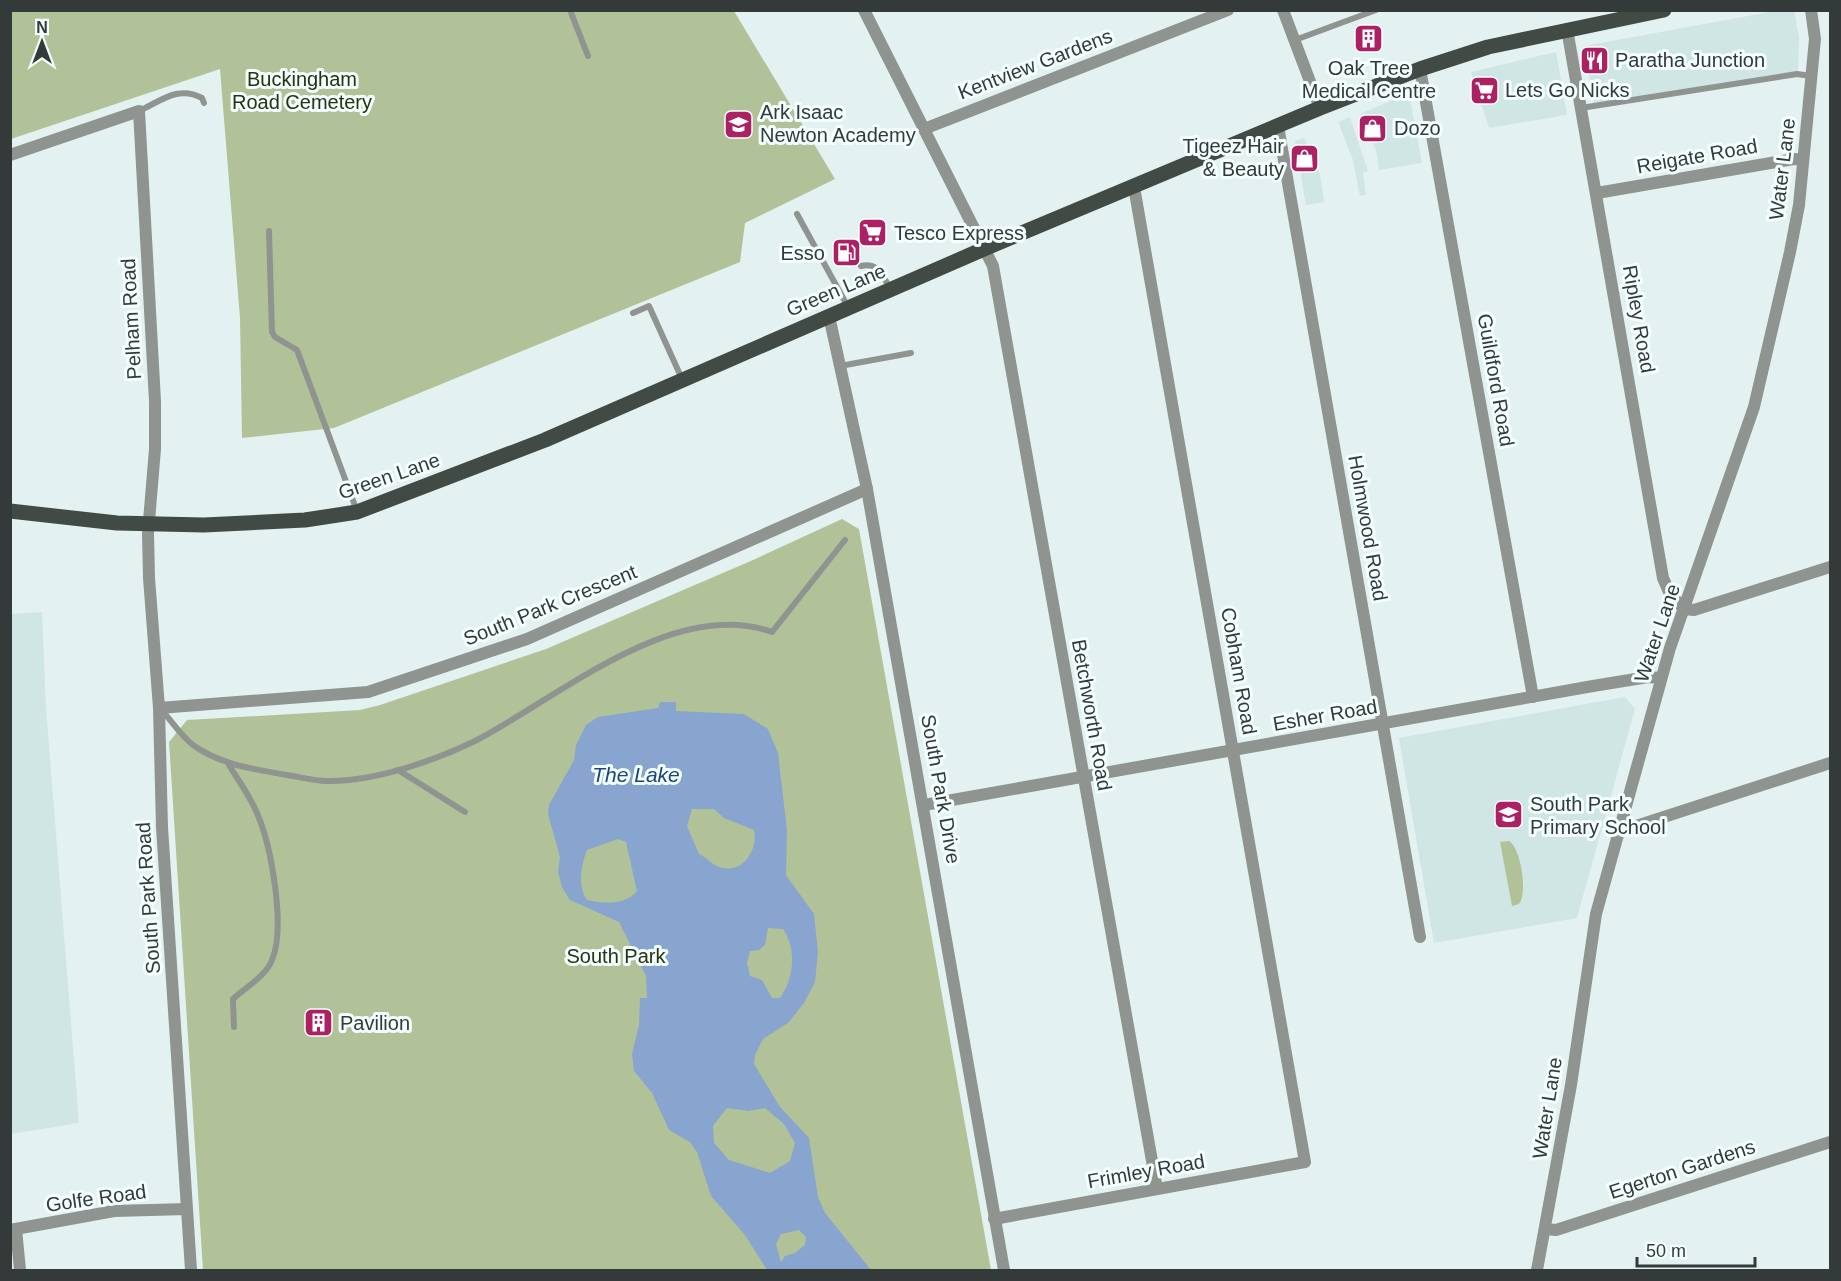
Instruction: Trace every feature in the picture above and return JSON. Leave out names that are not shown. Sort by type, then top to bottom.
[{"type":"main road","name":"Green Lane","points":[[10,511],[117,523],[204,525],[305,520],[357,512],[545,440],[848,307],[1320,108],[1420,69],[1488,47],[1664,10]]},
{"type":"street","name":"Betchworth Road","points":[[864,10],[993,266],[1157,1189]]},
{"type":"street","name":"Kentview Gardens","points":[[924,129],[1228,10]]},
{"type":"street","points":[[1283,10],[1320,108]]},
{"type":"street","name":"Water Lane","points":[[1537,1270],[1571,1085],[1596,914],[1661,678],[1754,406],[1791,252],[1815,39],[1811,10]]},
{"type":"street","name":"Ripley Road","points":[[1568,29],[1663,578],[1670,594],[1684,609]]},
{"type":"street","name":"Guildford Road","points":[[1420,69],[1533,697]]},
{"type":"street","points":[[10,155],[139,111]]},
{"type":"street","name":"Pelham Road","points":[[139,111],[155,401],[155,449],[150,524]]},
{"type":"street","name":"Holmwood Road","points":[[1278,126],[1420,937]]},
{"type":"street","name":"Reigate Road","points":[[1597,193],[1794,159],[1803,160]]},
{"type":"street","name":"Cobham Road","points":[[1134,187],[1305,1162]]},
{"type":"street","name":"South Park Drive","points":[[829,316],[867,489],[1004,1270]]},
{"type":"street","name":"South Park Crescent","points":[[159,708],[368,692],[527,639],[867,489]]},
{"type":"street","name":"South Park Road","points":[[150,524],[149,578],[159,708],[162,827],[191,1270]]},
{"type":"street","points":[[1684,609],[1694,610],[1719,603],[1830,567]]},
{"type":"street","name":"Esher Road","points":[[924,805],[1648,676],[1661,678]]},
{"type":"street","points":[[1620,826],[1630,828],[1830,763]]},
{"type":"street","name":"Egerton Gardens","points":[[1545,1229],[1556,1230],[1830,1142]]},
{"type":"street","name":"Frimley Road","points":[[994,1219],[1305,1162]]},
{"type":"street","name":"Golfe Road","points":[[13,1230],[114,1211],[187,1209]]},
{"type":"street","points":[[13,1230],[20,1270]]},
{"type":"lane","points":[[570,10],[588,56]]},
{"type":"lane","points":[[1295,40],[1376,10]]},
{"type":"lane","points":[[1581,108],[1797,74],[1811,76]]},
{"type":"lane","points":[[139,111],[164,97],[179,93],[192,92],[202,98],[204,103]]},
{"type":"lane","points":[[797,214],[836,279],[848,307]]},
{"type":"lane","points":[[269,231],[272,332],[275,337],[297,350],[357,512]]},
{"type":"lane","points":[[861,266],[874,265],[879,269],[891,290]]},
{"type":"lane","points":[[633,313],[649,306],[682,379]]},
{"type":"lane","points":[[840,366],[911,353]]},
{"type":"lane","points":[[159,708],[192,744],[229,765],[327,782],[398,770],[445,754],[476,740],[592,670],[656,640],[727,624],[751,625],[772,632],[844,540]]},
{"type":"lane","points":[[229,765],[257,812],[265,836],[277,917],[273,959],[264,972],[233,999],[234,1027]]},
{"type":"lane","points":[[398,770],[465,812]]},
{"type":"shaded area","points":[[1794,10],[1799,37],[1798,71],[1594,103],[1584,46],[1775,11]]},
{"type":"shaded area","points":[[1556,52],[1567,115],[1489,128],[1471,72]]},
{"type":"shaded area","points":[[1409,93],[1422,163],[1379,170],[1376,150],[1360,114]]},
{"type":"shaded area","points":[[1350,117],[1368,171],[1363,173],[1366,195],[1360,196],[1353,160],[1338,122]]},
{"type":"shaded area","points":[[1304,138],[1320,174],[1324,202],[1306,205],[1295,141]]},
{"type":"shaded area","points":[[42,612],[46,708],[79,1123],[11,1134],[11,614]]},
{"type":"shaded area","name":"South Park Primary School","points":[[1625,697],[1635,709],[1577,918],[1434,943],[1399,738]]},
{"type":"green space","name":"Buckingham Road Cemetery","points":[[10,11],[734,11],[835,179],[745,223],[740,262],[334,428],[242,438],[240,318],[220,69],[11,139]]},
{"type":"green space","name":"South Park","points":[[842,519],[859,529],[991,1270],[203,1270],[169,742],[187,720],[360,710],[380,705],[546,649]]},
{"type":"green space","points":[[1509,841],[1517,852],[1523,881],[1522,898],[1519,904],[1512,906],[1500,842]]},
{"type":"water","name":"The Lake","points":[[660,702],[676,702],[676,711],[744,714],[768,729],[778,753],[787,830],[786,875],[814,914],[818,952],[815,982],[804,1003],[788,1023],[763,1039],[755,1055],[754,1064],[780,1107],[809,1138],[818,1197],[825,1213],[871,1270],[767,1270],[745,1235],[711,1196],[697,1152],[690,1142],[669,1130],[652,1093],[634,1071],[632,1054],[639,1025],[640,998],[647,998],[646,976],[619,922],[570,900],[562,887],[558,872],[560,857],[548,814],[549,805],[574,760],[576,745],[586,725],[598,717],[658,708]],"holes":[[[692,809],[714,809],[724,818],[754,830],[752,851],[738,866],[720,867],[699,854],[687,826]],[[618,839],[626,842],[637,891],[621,901],[587,900],[582,888],[581,875],[587,850]],[[768,928],[783,929],[790,946],[792,964],[788,982],[780,998],[772,998],[762,980],[750,976],[747,963],[750,951],[759,950],[765,945]],[[727,1108],[749,1111],[765,1108],[784,1124],[795,1143],[790,1161],[770,1173],[729,1160],[714,1143],[713,1126]],[[799,1230],[806,1237],[805,1245],[795,1253],[785,1256],[781,1262],[776,1244],[781,1234]]]},
{"type":"place","name":"Oak Tree Medical Centre","points":[[1369,38]]},
{"type":"place","name":"Paratha Junction","points":[[1594,60]]},
{"type":"place","name":"Lets Go Nicks","points":[[1484,90]]},
{"type":"place","name":"Ark Isaac Newton Academy","points":[[739,124]]},
{"type":"place","name":"Dozo","points":[[1373,128]]},
{"type":"place","name":"Tigeez Hair & Beauty","points":[[1305,158]]},
{"type":"place","name":"Tesco Express","points":[[873,233]]},
{"type":"place","name":"Esso","points":[[846,253]]},
{"type":"place","name":"South Park Primary School","points":[[1509,815]]},
{"type":"place","name":"Pavilion","points":[[319,1023]]}]
